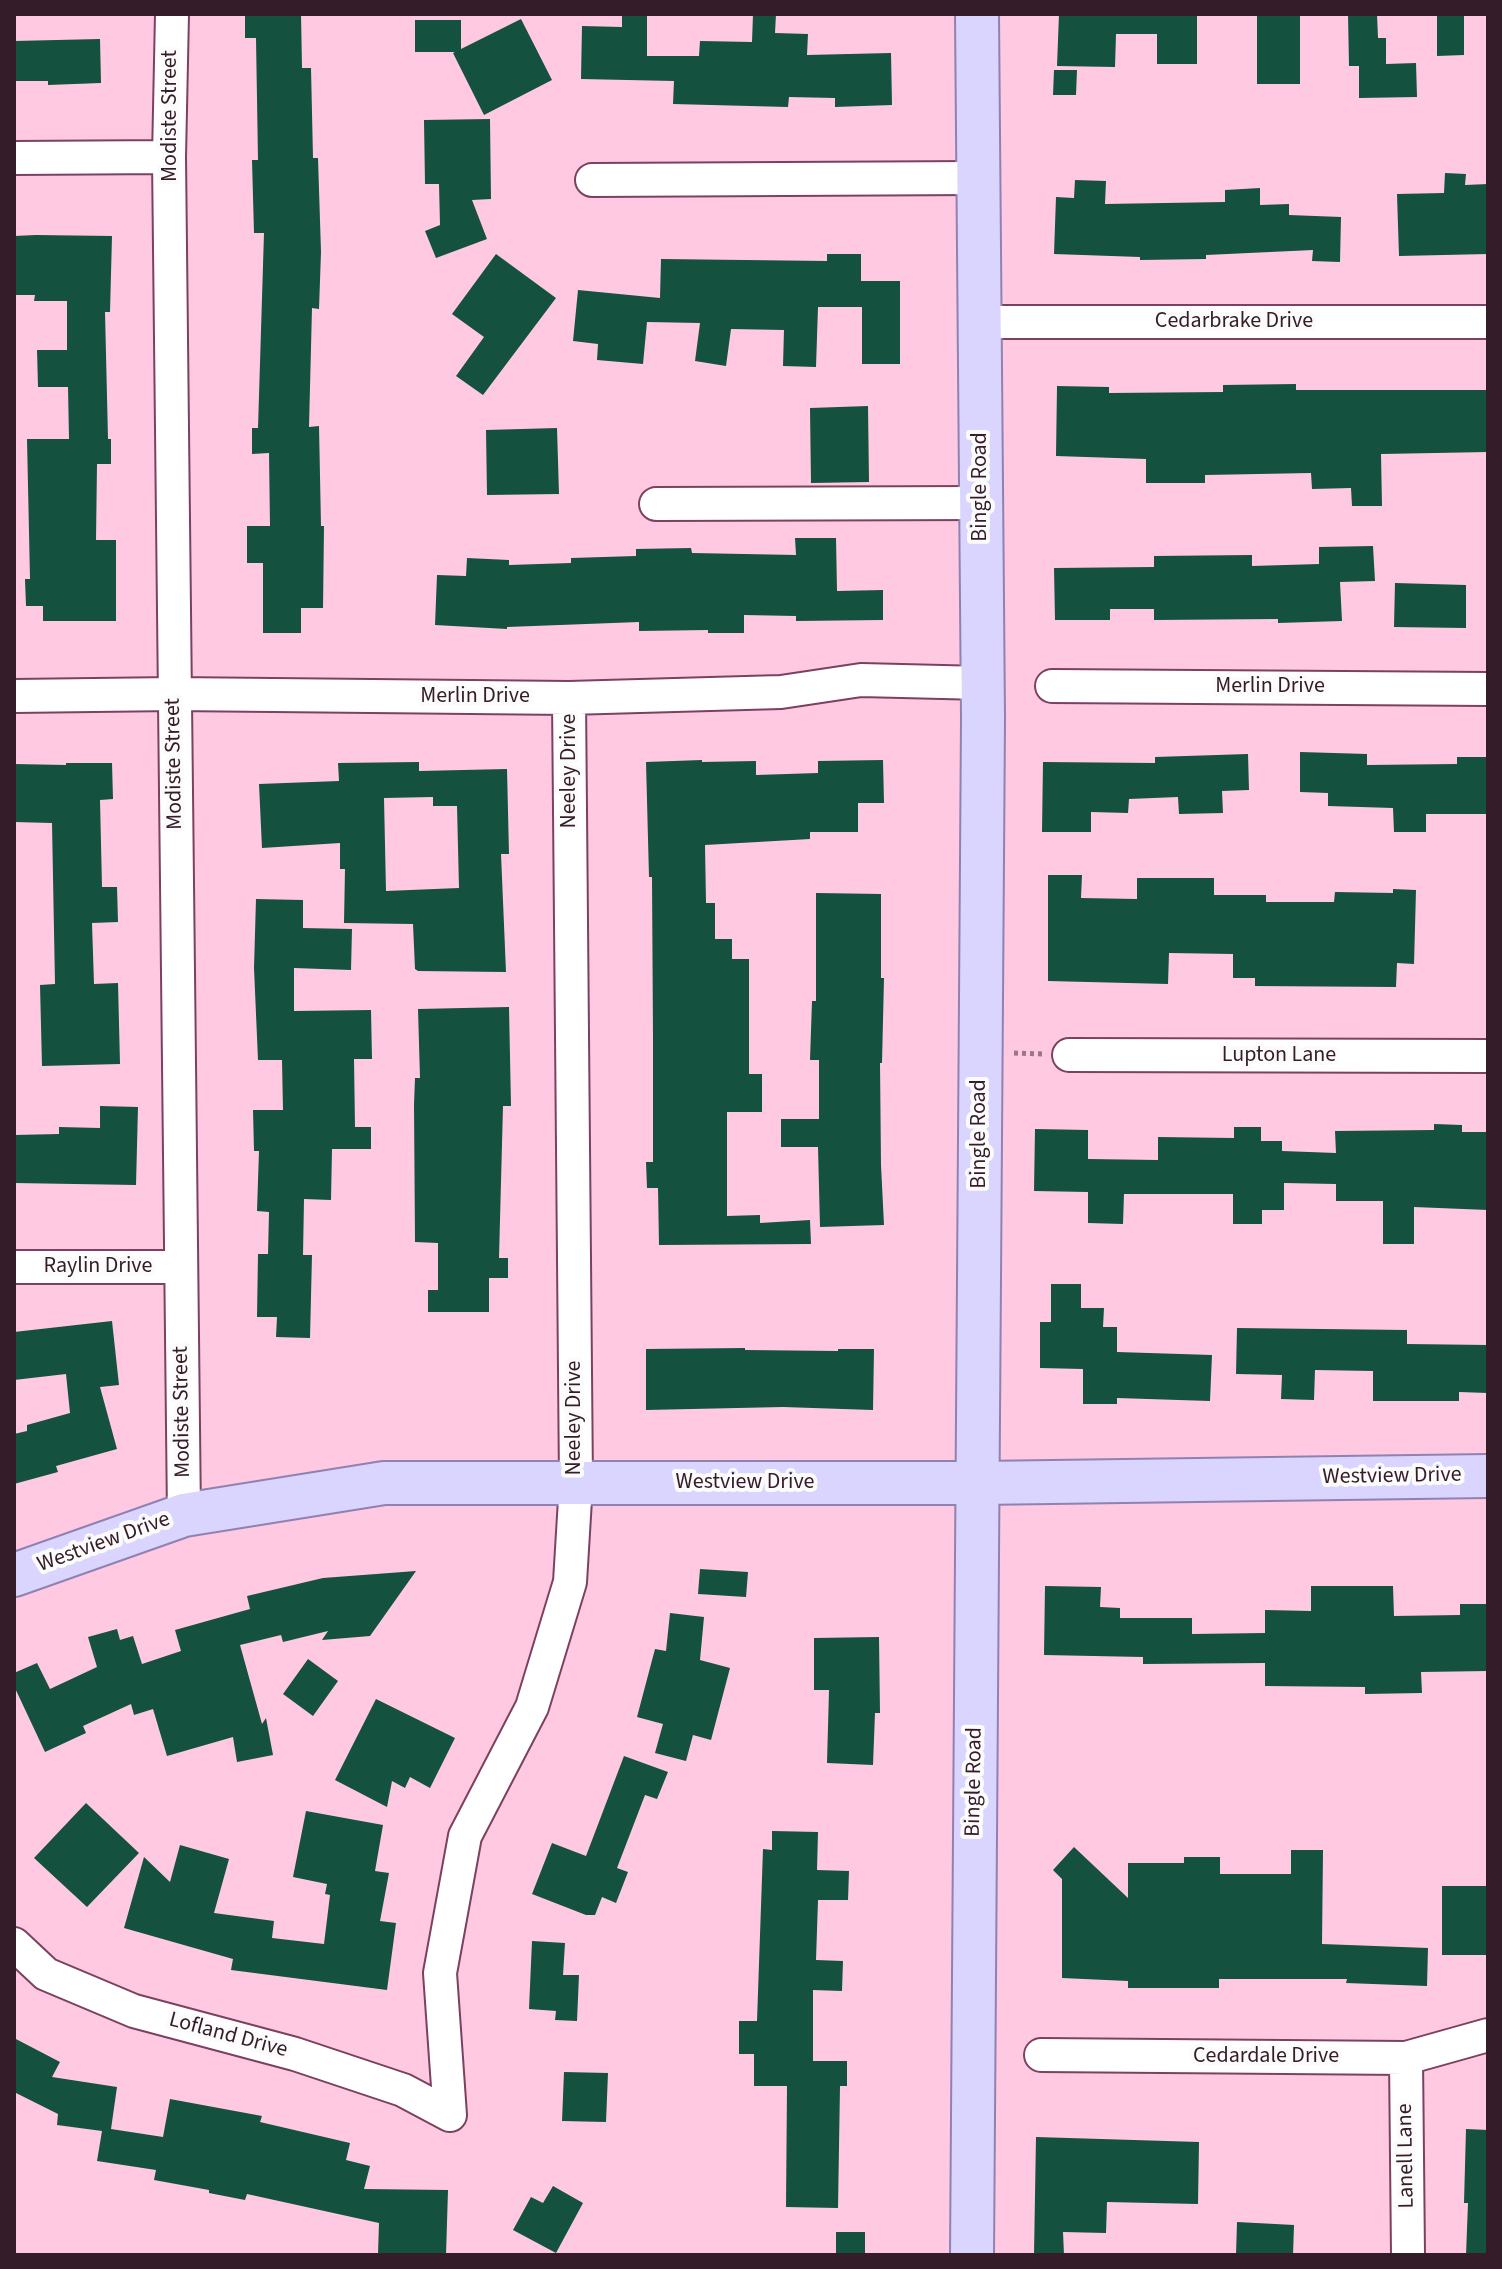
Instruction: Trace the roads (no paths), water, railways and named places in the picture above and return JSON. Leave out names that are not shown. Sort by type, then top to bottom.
[{"type":"main road","name":"Bingle Road","points":[[972,2255],[971,2050],[979,1483],[983,683],[976,178],[977,14]]},
{"type":"main road","name":"Westview Drive","points":[[14,1575],[184,1515],[384,1483],[979,1483],[1488,1476]]},
{"type":"street","name":"Modiste Street","points":[[172,14],[169,157],[184,1515]]},
{"type":"street","points":[[14,158],[169,157]]},
{"type":"street","points":[[592,180],[976,178]]},
{"type":"street","name":"Cedarbrake Drive","points":[[979,322],[1488,322]]},
{"type":"street","points":[[656,504],[981,503]]},
{"type":"street","name":"Merlin Drive","points":[[14,696],[174,694],[569,698],[781,692],[861,680],[983,683]]},
{"type":"street","name":"Merlin Drive","points":[[1052,686],[1488,689]]},
{"type":"street","name":"Neeley Drive","points":[[450,2115],[440,1973],[465,1836],[532,1707],[570,1582],[576,1483],[569,698]]},
{"type":"street","name":"Lupton Lane","points":[[1073,1055],[1488,1056]]},
{"type":"street","name":"Raylin Drive","points":[[14,1267],[181,1267]]},
{"type":"street","name":"Lofland Drive","points":[[14,1944],[46,1974],[134,2011],[295,2054],[403,2090],[450,2115]]},
{"type":"street","name":"Cedardale Drive","points":[[1041,2055],[1406,2058],[1488,2035]]},
{"type":"street","name":"Lanell Lane","points":[[1406,2058],[1408,2255]]}]
